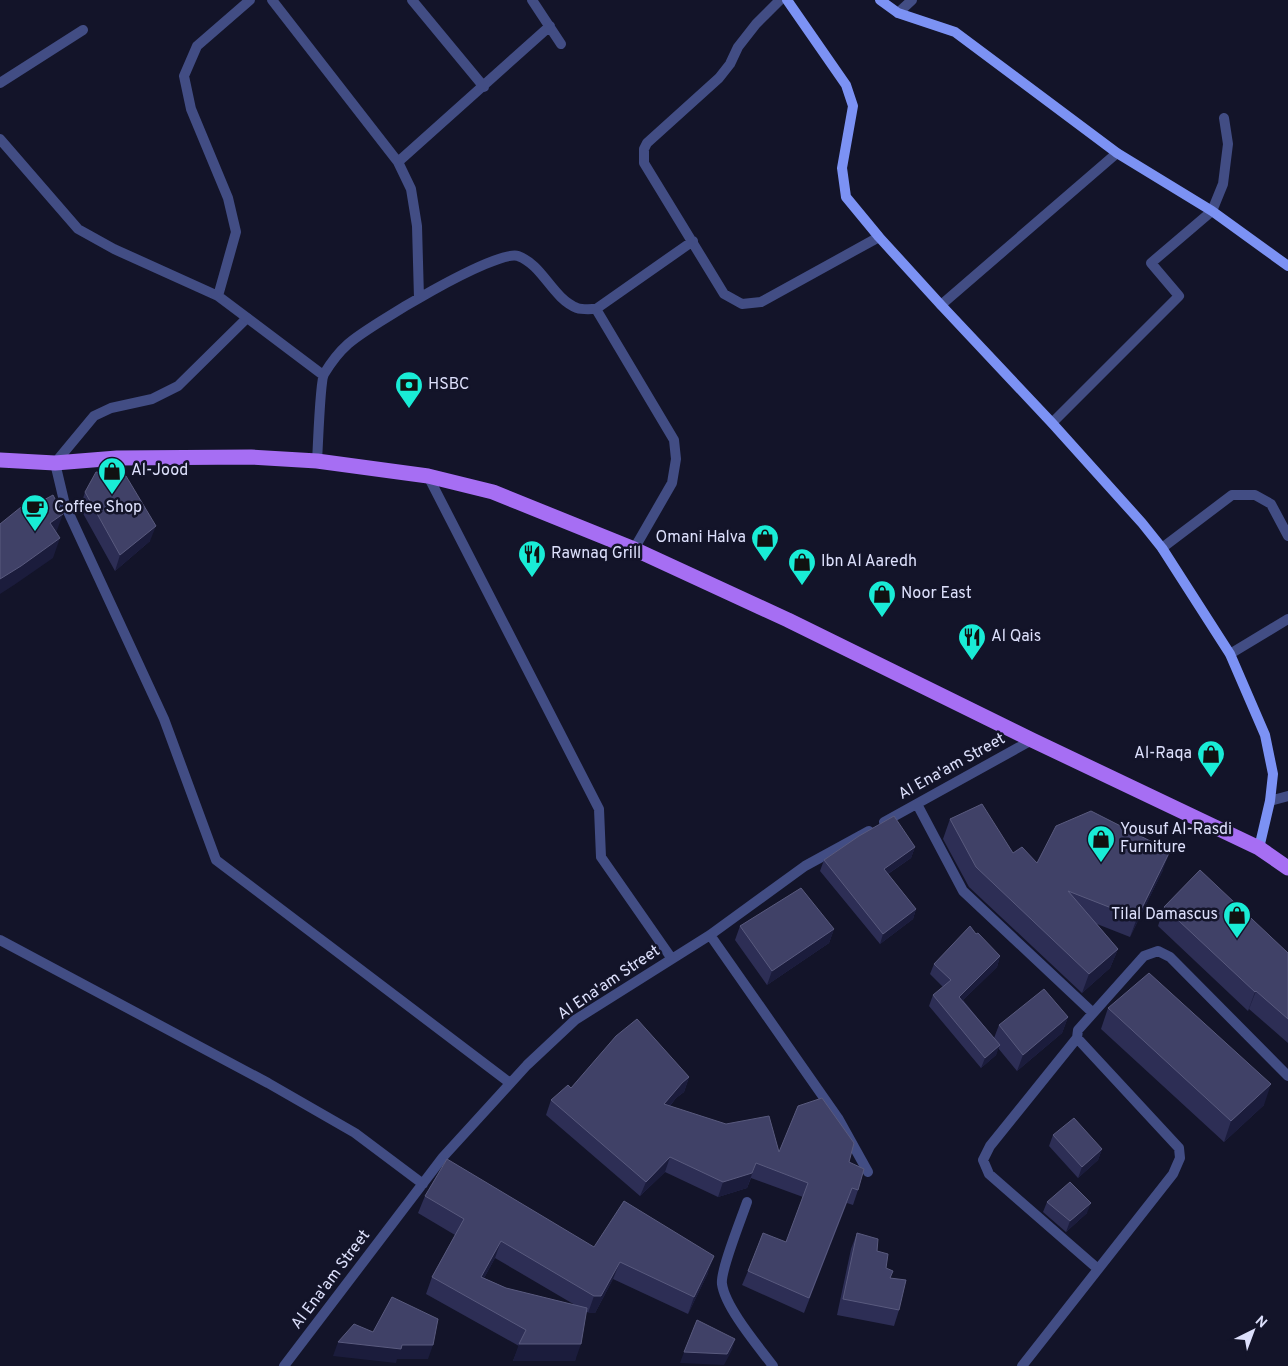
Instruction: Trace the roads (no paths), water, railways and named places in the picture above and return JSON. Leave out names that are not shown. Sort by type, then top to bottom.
[{"type":"main road","points":[[0,460],[55,463],[117,458],[251,457],[317,460],[428,476],[494,492],[634,549],[788,620],[1258,848],[1288,868]]},
{"type":"street","points":[[218,296],[236,232],[228,198],[191,109],[184,76],[197,46],[250,0]]},
{"type":"street","points":[[272,0],[398,162],[411,189],[417,226],[419,298]]},
{"type":"street","points":[[412,0],[484,86]]},
{"type":"street","points":[[532,0],[561,44]]},
{"type":"street","points":[[780,0],[738,47],[730,64],[720,78],[647,143],[644,149],[644,163],[724,294],[742,304],[761,302],[879,237]]},
{"type":"street","points":[[786,0],[846,85],[853,106],[842,168],[846,197],[879,237],[1142,523],[1162,548],[1230,654],[1265,735],[1274,774],[1270,801],[1258,848]]},
{"type":"street","points":[[880,0],[898,13],[955,32],[1117,153],[1212,211],[1288,266]]},
{"type":"street","points":[[898,13],[912,0]]},
{"type":"street","points":[[398,162],[550,26]]},
{"type":"street","points":[[0,83],[83,30]]},
{"type":"street","points":[[1052,423],[1179,296],[1151,263],[1212,211],[1223,184],[1228,144],[1224,118]]},
{"type":"street","points":[[0,139],[78,229],[114,249],[218,296],[323,376]]},
{"type":"street","points":[[941,305],[1117,153]]},
{"type":"street","points":[[317,460],[323,376],[347,345],[375,323],[419,298],[496,259],[516,256],[532,264],[560,297],[578,308],[596,309],[692,241]]},
{"type":"street","points":[[596,309],[674,440],[676,459],[672,483],[634,549]]},
{"type":"street","points":[[247,318],[178,386],[152,399],[111,408],[94,416],[55,463],[65,505],[164,719],[216,860],[510,1083]]},
{"type":"street","points":[[428,476],[599,809],[602,857],[672,959]]},
{"type":"street","points":[[1162,548],[1232,495],[1255,495],[1271,504],[1288,536]]},
{"type":"street","points":[[1230,654],[1288,619]]},
{"type":"street","name":"Al Ena'am Street","points":[[284,1366],[292,1361],[443,1158],[526,1065],[575,1020],[710,935],[805,866],[1032,740]]},
{"type":"street","points":[[1270,801],[1288,796]]},
{"type":"street","points":[[917,804],[963,891],[1093,1013]]},
{"type":"street","points":[[710,935],[838,1118],[868,1172]]},
{"type":"street","points":[[0,940],[268,1083],[355,1133],[423,1184]]},
{"type":"street","points":[[1098,1269],[989,1174],[983,1160],[990,1146],[1077,1038],[1078,1030],[1144,956],[1158,951],[1170,957],[1288,1076]]},
{"type":"street","points":[[1022,1366],[1173,1174],[1180,1158],[1179,1148],[1077,1038]]},
{"type":"street","points":[[747,1202],[721,1283],[729,1304],[773,1366]]},
{"type":"place","name":"HSBC","points":[[409,409]]},
{"type":"place","name":"Al-Jood","points":[[112,495]]},
{"type":"place","name":"Coffee Shop","points":[[35,532]]},
{"type":"place","name":"Omani Halva","points":[[765,562]]},
{"type":"place","name":"Rawnaq Grill","points":[[532,578]]},
{"type":"place","name":"Ibn Al Aaredh","points":[[802,586]]},
{"type":"place","name":"Noor East","points":[[882,618]]},
{"type":"place","name":"Al Qais","points":[[972,661]]},
{"type":"place","name":"Al-Raqa","points":[[1211,778]]},
{"type":"place","name":"Yousuf Al-Rasdi Furniture","points":[[1101,863]]},
{"type":"place","name":"Tilal Damascus","points":[[1237,939]]}]
